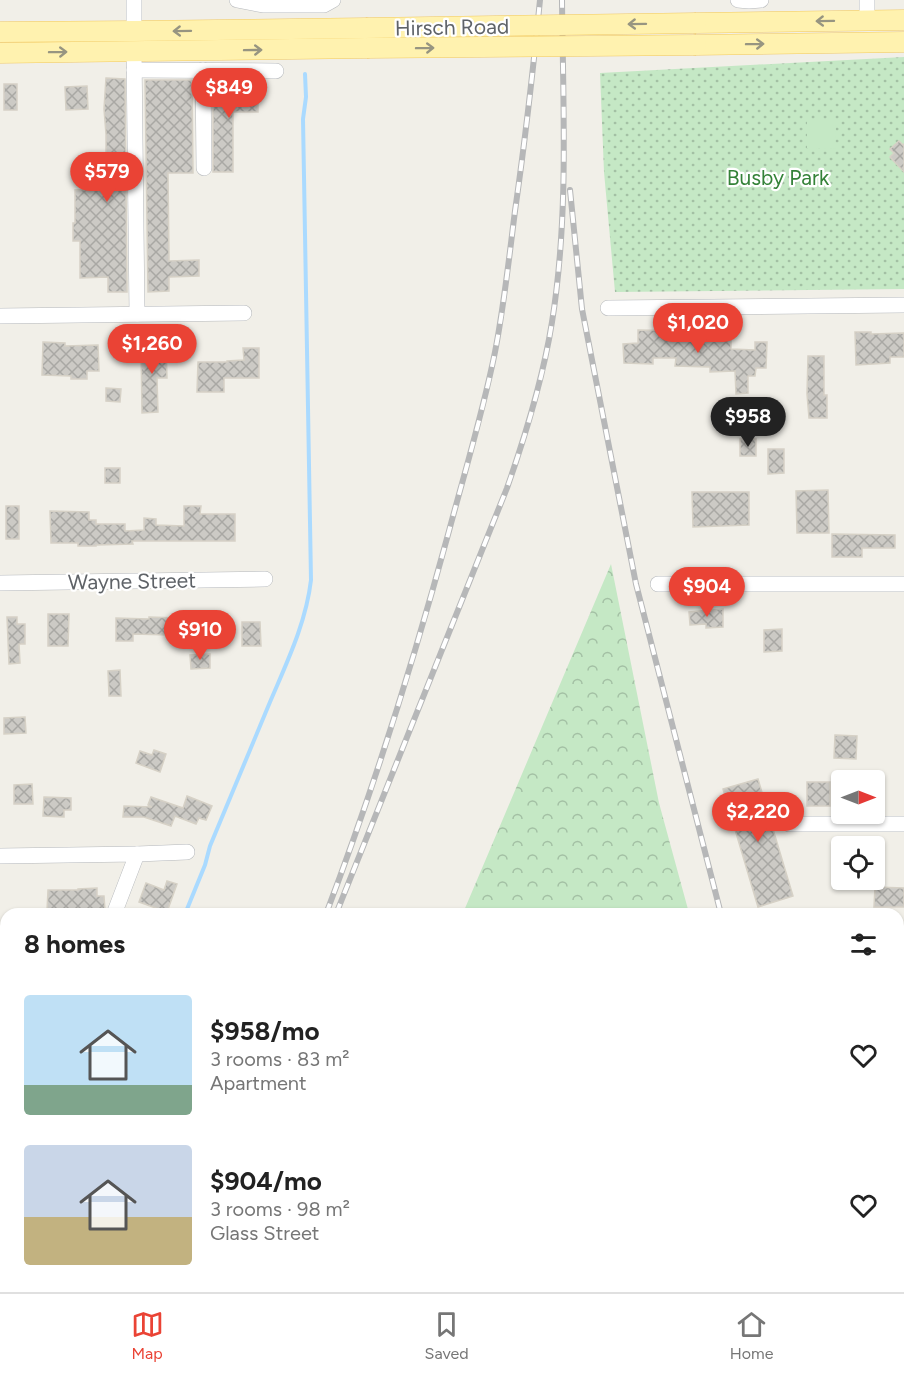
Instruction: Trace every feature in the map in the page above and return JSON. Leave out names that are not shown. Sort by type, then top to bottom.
[{"type":"main road","name":"Hirsch Road","points":[[0,32],[134,51],[366,28],[904,20]]},
{"type":"main road","name":"Hirsch Road","points":[[0,53],[904,42]]},
{"type":"street","points":[[134,0],[137,314]]},
{"type":"street","points":[[237,0],[263,5],[324,5],[333,0]]},
{"type":"street","points":[[738,0],[761,0]]},
{"type":"street","points":[[867,0],[867,20]]},
{"type":"street","points":[[134,51],[203,70],[276,71]]},
{"type":"street","points":[[203,70],[204,168]]},
{"type":"street","points":[[608,308],[904,305]]},
{"type":"street","points":[[0,316],[244,313]]},
{"type":"street","name":"Wayne Street","points":[[0,583],[265,579]]},
{"type":"street","points":[[658,584],[904,584]]},
{"type":"street","points":[[789,824],[904,824]]},
{"type":"street","points":[[0,856],[187,852]]},
{"type":"street","points":[[116,908],[132,854]]},
{"type":"green space","name":"Busby Park","points":[[904,57],[904,289],[615,292],[604,172],[600,73]]},
{"type":"green space","points":[[807,121],[836,121],[835,149],[807,148]]},
{"type":"green space","points":[[611,564],[659,803],[688,908],[465,908]]},
{"type":"building","points":[[106,78],[125,79],[127,292],[108,292],[108,277],[80,278],[80,241],[73,241],[75,190],[106,189],[104,109]]},
{"type":"building","points":[[145,80],[192,80],[193,173],[168,173],[169,261],[199,260],[199,276],[169,277],[169,291],[148,292]]},
{"type":"building","points":[[213,80],[232,80],[232,85],[250,85],[250,89],[258,89],[258,112],[233,112],[233,172],[213,172]]},
{"type":"building","points":[[4,84],[17,84],[17,110],[4,110]]},
{"type":"building","points":[[87,86],[88,109],[66,110],[65,87]]},
{"type":"building","points":[[899,141],[904,144],[904,172],[890,157],[894,153],[890,149]]},
{"type":"building","points":[[172,327],[172,344],[161,344],[161,328]]},
{"type":"building","points":[[638,330],[692,331],[692,340],[731,339],[731,349],[755,350],[755,342],[767,342],[766,368],[756,368],[755,376],[748,376],[748,393],[736,394],[735,371],[710,372],[710,367],[675,366],[676,358],[653,358],[653,364],[624,363],[623,344],[638,343]]},
{"type":"building","points":[[855,332],[904,333],[904,357],[890,357],[890,363],[856,365]]},
{"type":"building","points":[[43,342],[65,343],[65,346],[98,345],[99,371],[87,371],[87,379],[42,375]]},
{"type":"building","points":[[166,345],[167,378],[157,378],[158,412],[142,413],[141,346]]},
{"type":"building","points":[[243,348],[259,348],[259,378],[224,378],[224,392],[197,392],[198,362],[244,360]]},
{"type":"building","points":[[808,356],[824,356],[824,395],[827,395],[827,418],[809,418]]},
{"type":"building","points":[[106,388],[121,389],[120,402],[106,401]]},
{"type":"building","points":[[740,439],[756,439],[756,456],[740,456]]},
{"type":"building","points":[[768,449],[784,449],[784,473],[768,474]]},
{"type":"building","points":[[105,468],[120,468],[120,483],[105,483]]},
{"type":"building","points":[[828,490],[829,533],[797,533],[796,491]]},
{"type":"building","points":[[692,492],[749,492],[749,525],[693,527]]},
{"type":"building","points":[[6,506],[19,506],[19,539],[6,539]]},
{"type":"building","points":[[184,506],[201,506],[200,514],[235,514],[235,541],[132,541],[133,544],[96,546],[51,543],[50,511],[89,512],[89,520],[96,520],[96,524],[125,524],[125,531],[144,530],[144,518],[156,519],[156,525],[184,526]]},
{"type":"building","points":[[832,534],[895,535],[895,548],[862,548],[862,557],[832,557]]},
{"type":"building","points":[[723,609],[723,627],[706,628],[706,624],[690,625],[689,612]]},
{"type":"building","points":[[181,612],[213,612],[213,632],[200,632],[200,628],[170,627],[170,635],[133,634],[133,641],[116,641],[116,618],[181,618]]},
{"type":"building","points":[[48,614],[69,614],[68,646],[48,646]]},
{"type":"building","points":[[7,617],[17,617],[17,624],[25,624],[25,644],[19,644],[20,663],[9,664]]},
{"type":"building","points":[[242,622],[260,622],[261,646],[242,646]]},
{"type":"building","points":[[782,629],[782,651],[764,652],[764,630]]},
{"type":"building","points":[[210,654],[210,668],[191,669],[190,655]]},
{"type":"building","points":[[120,670],[121,696],[109,696],[108,671]]},
{"type":"building","points":[[25,717],[26,733],[4,734],[4,718]]},
{"type":"building","points":[[835,735],[857,736],[856,759],[834,758]]},
{"type":"building","points":[[154,750],[166,754],[160,772],[136,763],[140,751],[152,755]]},
{"type":"building","points":[[758,779],[793,896],[758,907],[723,789]]},
{"type":"building","points":[[807,782],[830,782],[830,806],[807,806]]},
{"type":"building","points":[[32,784],[33,804],[14,804],[14,785]]},
{"type":"building","points":[[187,796],[212,806],[206,820],[199,818],[196,824],[175,816],[171,826],[144,817],[123,817],[124,806],[152,807],[148,805],[151,797],[183,808]]},
{"type":"building","points":[[44,797],[71,798],[71,810],[64,810],[64,817],[43,816]]},
{"type":"building","points":[[167,881],[177,884],[168,908],[156,908],[139,902],[146,883],[164,890]]},
{"type":"building","points":[[885,887],[904,888],[904,907],[874,907],[875,890],[885,890]]},
{"type":"building","points":[[97,888],[97,896],[104,896],[105,908],[47,908],[48,890]]},
{"type":"waterway","points":[[187,908],[210,846],[295,642],[305,612],[311,580],[303,119],[306,97],[305,74]]},
{"type":"railway","points":[[328,908],[361,819],[407,676],[436,579],[485,397],[504,300],[540,0]]},
{"type":"railway","points":[[338,908],[507,488],[539,385],[552,322],[561,242],[564,161],[562,0]]},
{"type":"railway","points":[[570,190],[582,309],[636,584],[719,908]]}]
